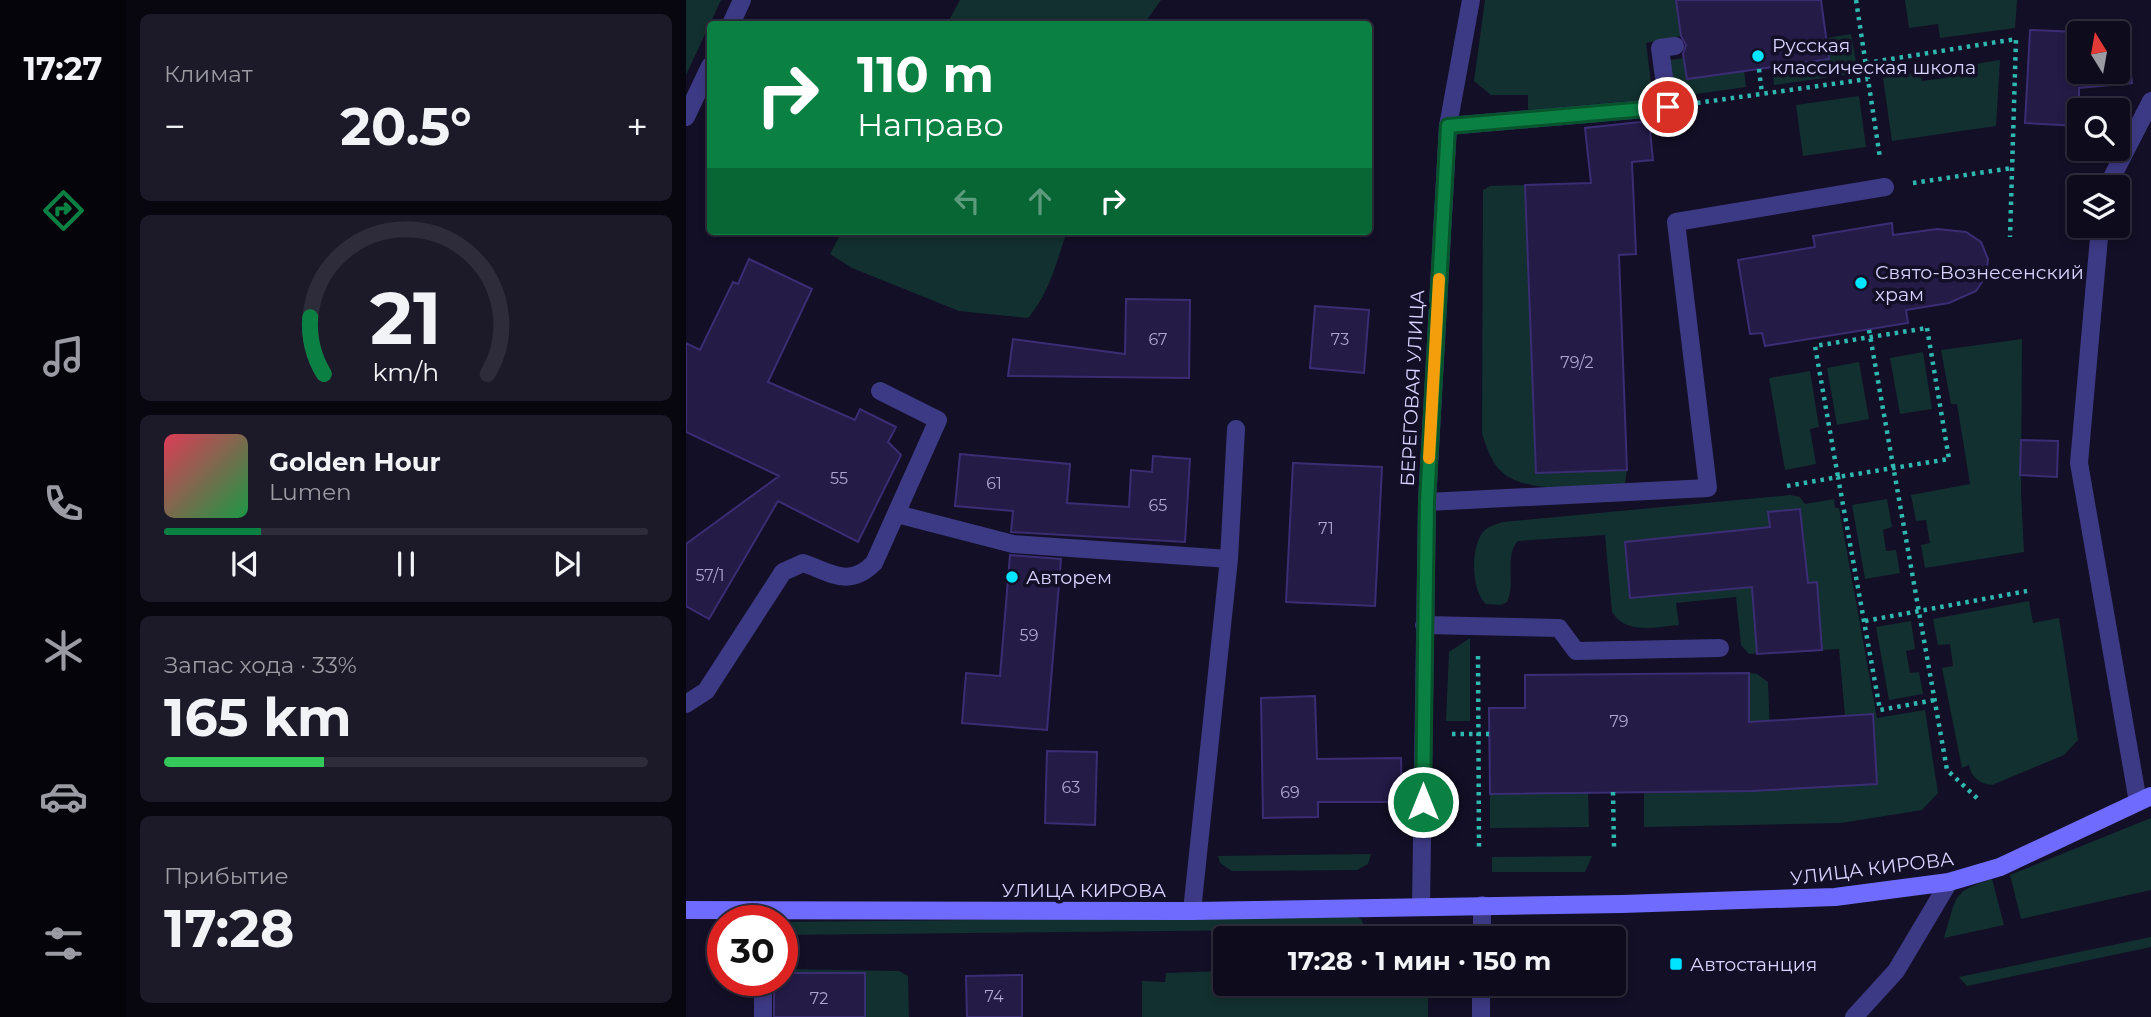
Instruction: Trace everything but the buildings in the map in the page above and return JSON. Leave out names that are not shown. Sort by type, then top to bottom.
[{"type":"main road","name":"УЛИЦА КИРОВА","points":[[798,916],[1622,904],[1835,897],[1949,882],[2000,867],[2145,799]]},
{"type":"main road","name":"УЛИЦА КИРОВА","points":[[686,910],[707,912]]},
{"type":"street","points":[[732,21],[743,0]]},
{"type":"street","name":"БЕРЕГОВАЯ УЛИЦА","points":[[1420,906],[1427,502],[1448,126],[1471,0]]},
{"type":"street","points":[[1448,126],[1668,107],[1660,48],[1675,46]]},
{"type":"street","points":[[686,117],[707,72]]},
{"type":"street","points":[[2113,175],[2151,101]]},
{"type":"street","points":[[1427,502],[1708,488],[1676,222],[1885,187]]},
{"type":"street","points":[[2099,238],[2079,463],[2145,799]]},
{"type":"street","points":[[686,704],[706,691],[783,572],[803,563],[849,579],[860,576],[874,563],[938,420],[880,391]]},
{"type":"street","points":[[1192,911],[1229,559],[1236,429]]},
{"type":"street","points":[[897,514],[1013,544],[1229,559]]},
{"type":"street","points":[[1424,625],[1559,628],[1576,651],[1720,648]]},
{"type":"street","points":[[1854,1017],[1896,971],[1949,882]]},
{"type":"street","points":[[1482,905],[1482,926]]},
{"type":"street","points":[[763,996],[763,1017]]},
{"type":"street","points":[[1481,996],[1481,1017]]},
{"type":"path","points":[[1856,0],[1885,187],[2012,168]]},
{"type":"path","points":[[1866,63],[2016,39],[2010,237]]},
{"type":"path","points":[[1759,69],[1762,94]]},
{"type":"path","points":[[1668,107],[1868,79]]},
{"type":"path","points":[[1787,486],[1839,477],[1949,459],[1927,328],[1815,346],[1839,477],[1865,621],[1880,710],[1935,700]]},
{"type":"path","points":[[1869,330],[1947,770],[1979,800]]},
{"type":"path","points":[[1865,621],[2027,591]]},
{"type":"path","points":[[1478,626],[1479,847]]},
{"type":"path","points":[[1424,734],[1489,734]]},
{"type":"path","points":[[1613,792],[1614,847]]},
{"type":"green space","points":[[686,0],[721,0],[711,21],[707,21],[707,30],[686,75]]},
{"type":"green space","points":[[960,0],[1161,0],[1146,21],[949,21]]},
{"type":"green space","points":[[1485,0],[1688,0],[1676,2],[1681,36],[1646,43],[1653,99],[1528,110],[1528,95],[1491,95],[1474,81]]},
{"type":"green space","points":[[1905,0],[2017,0],[2015,28],[1940,38],[1938,24],[1909,28]]},
{"type":"green space","points":[[1851,34],[1858,73],[1774,85],[1772,67],[1829,59],[1827,38]]},
{"type":"green space","points":[[1684,58],[1687,79],[1744,70],[1746,87],[1674,97],[1669,60]]},
{"type":"green space","points":[[2000,60],[1996,126],[1892,141],[1883,78],[1920,72],[1922,81],[1946,78],[1945,69]]},
{"type":"green space","points":[[1859,96],[1866,147],[1803,156],[1796,105]]},
{"type":"green space","points":[[1525,185],[1536,473],[1627,470],[1625,484],[1558,488],[1524,483],[1509,477],[1498,468],[1490,456],[1482,434],[1483,190],[1490,186]]},
{"type":"green space","points":[[840,235],[1066,235],[1047,288],[1028,318],[959,311],[852,268],[830,254]]},
{"type":"green space","points":[[2022,339],[2021,493],[2024,552],[1925,568],[1921,545],[1930,543],[1926,520],[1916,521],[1911,495],[1970,484],[1957,404],[1951,404],[1941,350]]},
{"type":"green space","points":[[1923,352],[1932,409],[1900,414],[1890,358]]},
{"type":"green space","points":[[1859,362],[1869,419],[1837,425],[1827,368]]},
{"type":"green space","points":[[1810,371],[1819,427],[1810,429],[1816,464],[1785,470],[1769,378]]},
{"type":"green space","points":[[1790,495],[1800,497],[1805,504],[1834,499],[1835,508],[1839,508],[1877,718],[1925,710],[1938,793],[1922,810],[1841,823],[1644,827],[1644,792],[1749,791],[1749,673],[1757,674],[1768,682],[1771,761],[1803,788],[1877,784],[1873,715],[1845,716],[1839,649],[1749,654],[1741,645],[1736,597],[1676,603],[1679,625],[1642,628],[1625,624],[1612,612],[1605,535],[1518,541],[1512,554],[1511,587],[1507,602],[1501,605],[1486,604],[1477,589],[1475,579],[1475,557],[1479,538],[1488,528],[1503,522]]},
{"type":"green space","points":[[1887,499],[1892,527],[1883,530],[1886,551],[1896,550],[1900,573],[1865,579],[1852,505]]},
{"type":"green space","points":[[2029,601],[2033,623],[2059,618],[2078,740],[2064,755],[1992,785],[1974,776],[1969,765],[1962,768],[1942,668],[1953,666],[1950,644],[1938,645],[1933,619]]},
{"type":"green space","points":[[1911,621],[1915,649],[1906,651],[1910,673],[1919,672],[1923,694],[1889,700],[1876,627]]},
{"type":"green space","points":[[1470,638],[1470,721],[1446,721],[1449,652]]},
{"type":"green space","points":[[1588,792],[1589,827],[1490,828],[1490,794]]},
{"type":"green space","points":[[2151,818],[2151,890],[2021,919],[2010,875]]},
{"type":"green space","points":[[1371,854],[1368,864],[1357,870],[1232,871],[1220,863],[1218,856]]},
{"type":"green space","points":[[1592,856],[1585,872],[1492,872],[1492,857]]},
{"type":"green space","points":[[1992,879],[2004,925],[1944,938],[1961,893]]},
{"type":"green space","points":[[1355,916],[1362,920],[1363,926],[1213,926],[1213,931],[798,935],[798,922]]},
{"type":"green space","points":[[2151,937],[2151,947],[1967,986],[1959,977]]},
{"type":"green space","points":[[798,969],[899,971],[908,976],[909,1017],[865,1017],[864,973],[798,973]]},
{"type":"green space","points":[[1213,971],[1213,996],[1428,996],[1428,1017],[1142,1017],[1142,981],[1165,982],[1166,973]]},
{"type":"slow traffic","points":[[1429,458],[1439,279]]},
{"type":"place","name":"Русская классическая школа","points":[[1758,56]]},
{"type":"place","name":"Свято-Вознесенский храм","points":[[1861,283]]},
{"type":"place","name":"Авторем","points":[[1012,577]]},
{"type":"place","name":"Автостанция","points":[[1676,964]]},
{"type":"route","points":[[1423,802],[1427,502],[1448,126],[1668,107]]}]
